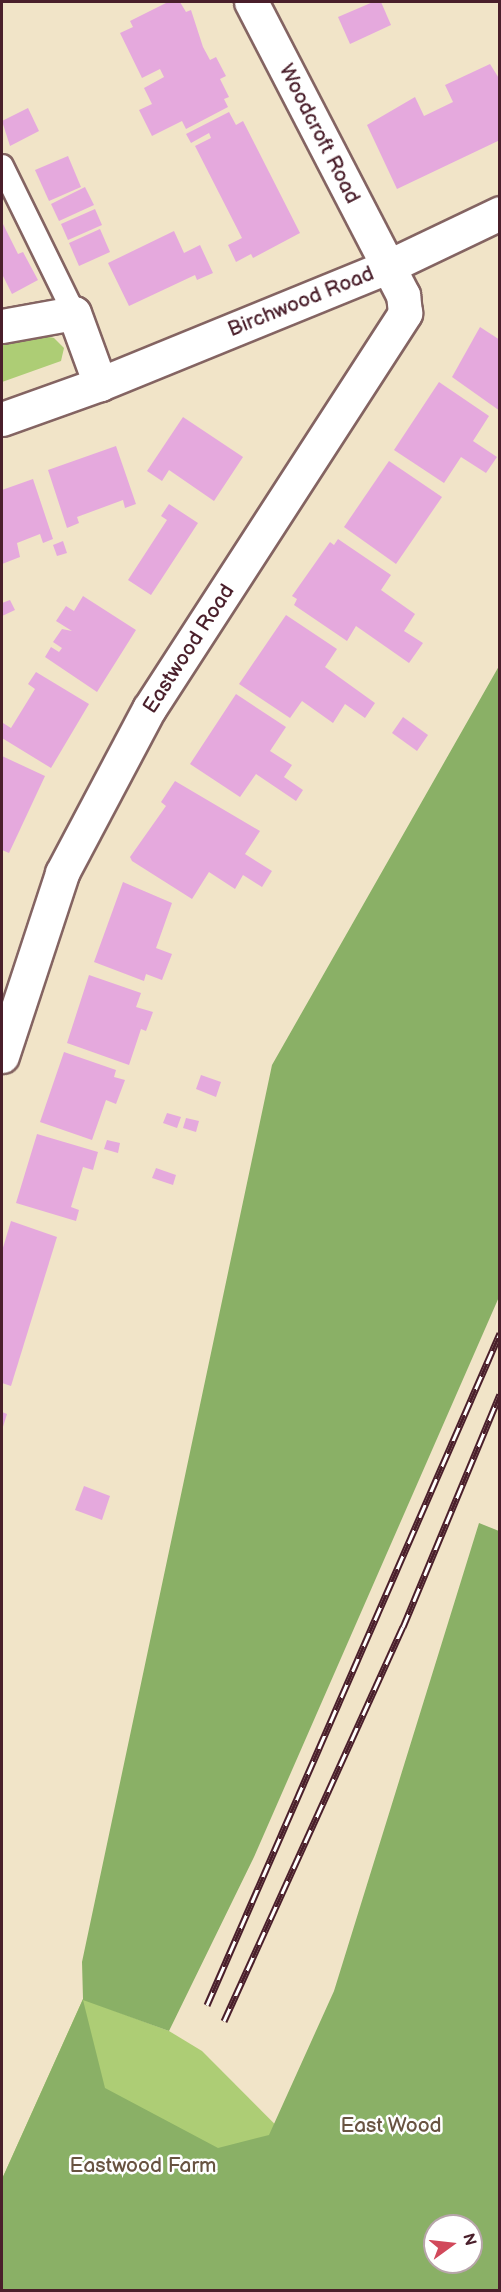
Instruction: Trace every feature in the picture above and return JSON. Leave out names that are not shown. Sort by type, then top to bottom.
[{"type":"street","name":"Woodcroft Road","points":[[251,2],[387,267]]},
{"type":"street","name":"Birchwood Road","points":[[2,419],[100,384],[387,267],[500,213]]},
{"type":"street","name":"Eastwood Road","points":[[2,1056],[62,873],[149,709],[405,314],[403,295],[387,267]]},
{"type":"street","points":[[2,326],[74,313],[100,384]]},
{"type":"lane","points":[[2,166],[74,313]]},
{"type":"green space","points":[[36,334],[54,338],[64,348],[61,361],[2,382],[2,343]]},
{"type":"green space","name":"East Wood","points":[[499,666],[499,1297],[254,1857],[169,2031],[83,2000],[105,2088],[218,2148],[269,2135],[334,1991],[479,1523],[499,1531],[499,2290],[2,2290],[2,2179],[83,1999],[82,1962],[272,1065]]},
{"type":"green space","name":"Eastwood Farm","points":[[83,1999],[169,2031],[202,2051],[440,2290],[2,2290],[2,2179]]},
{"type":"building","points":[[168,2],[180,2],[186,12],[191,10],[203,47],[210,60],[216,57],[226,76],[220,79],[229,97],[224,99],[228,107],[186,129],[182,121],[152,136],[139,110],[152,104],[144,88],[164,77],[160,69],[142,78],[120,33],[133,27],[130,21]]},
{"type":"building","points":[[373,2],[381,2],[391,25],[350,44],[338,17]]},
{"type":"building","points":[[490,64],[500,80],[500,140],[397,189],[367,125],[415,97],[424,116],[453,102],[445,85]]},
{"type":"building","points":[[28,108],[39,131],[10,146],[2,121]]},
{"type":"building","points":[[229,112],[236,125],[243,121],[300,233],[253,258],[251,254],[236,262],[228,245],[242,238],[195,146],[211,138],[209,133],[191,143],[186,134]]},
{"type":"building","points":[[68,156],[81,187],[49,201],[35,170]]},
{"type":"building","points":[[85,187],[94,205],[59,221],[51,204]]},
{"type":"building","points":[[95,209],[102,225],[68,240],[61,224]]},
{"type":"building","points":[[2,222],[18,254],[23,252],[38,280],[12,294],[2,274]]},
{"type":"building","points":[[100,229],[110,252],[79,266],[69,243]]},
{"type":"building","points":[[174,231],[184,253],[200,245],[213,273],[197,280],[195,275],[129,306],[108,263]]},
{"type":"building","points":[[480,327],[500,340],[500,411],[452,377]]},
{"type":"building","points":[[439,382],[489,416],[473,441],[497,457],[486,473],[461,457],[444,483],[394,450]]},
{"type":"building","points":[[183,417],[243,457],[214,501],[169,470],[162,481],[147,471]]},
{"type":"building","points":[[116,446],[136,504],[125,508],[123,500],[77,517],[79,523],[67,528],[48,470]]},
{"type":"building","points":[[389,461],[442,497],[396,564],[344,527]]},
{"type":"building","points":[[33,479],[53,539],[43,543],[40,534],[17,543],[20,557],[2,564],[2,490]]},
{"type":"building","points":[[169,504],[198,523],[151,595],[128,580],[167,520],[161,516]]},
{"type":"building","points":[[338,539],[391,575],[381,590],[415,614],[404,631],[423,643],[409,663],[356,626],[347,641],[294,605],[297,599],[292,596],[330,542],[334,545]]},
{"type":"building","points":[[63,541],[67,553],[57,556],[53,545]]},
{"type":"building","points":[[83,596],[136,630],[97,692],[45,657],[51,647],[59,652],[62,648],[53,642],[62,629],[72,631],[56,621],[66,606],[74,611]]},
{"type":"building","points":[[10,600],[15,610],[2,616],[2,603]]},
{"type":"building","points":[[286,615],[337,649],[325,667],[375,703],[365,718],[345,704],[333,723],[302,701],[290,718],[239,684]]},
{"type":"building","points":[[36,672],[89,704],[51,768],[2,738],[3,723],[11,728],[35,689],[28,684]]},
{"type":"building","points":[[236,694],[286,727],[270,751],[292,765],[284,777],[303,790],[296,801],[256,774],[240,797],[190,764]]},
{"type":"building","points":[[403,717],[428,735],[417,751],[392,733]]},
{"type":"building","points":[[2,756],[45,776],[9,853],[2,850]]},
{"type":"building","points":[[175,781],[260,831],[245,854],[272,871],[262,887],[243,875],[235,889],[209,872],[192,899],[132,861],[130,857],[166,806],[161,802]]},
{"type":"building","points":[[123,882],[172,903],[156,948],[172,954],[162,980],[146,974],[144,981],[94,962]]},
{"type":"building","points":[[89,975],[141,993],[136,1007],[153,1012],[146,1031],[141,1029],[129,1065],[67,1043]]},
{"type":"building","points":[[64,1052],[116,1070],[114,1077],[125,1080],[116,1104],[106,1100],[92,1140],[40,1122]]},
{"type":"building","points":[[201,1075],[221,1082],[216,1097],[196,1089]]},
{"type":"building","points":[[167,1113],[181,1117],[177,1128],[163,1123]]},
{"type":"building","points":[[186,1118],[199,1121],[196,1132],[183,1128]]},
{"type":"building","points":[[37,1134],[98,1152],[93,1170],[83,1167],[71,1207],[79,1210],[76,1221],[16,1203]]},
{"type":"building","points":[[107,1140],[120,1143],[118,1153],[104,1149]]},
{"type":"building","points":[[156,1168],[176,1175],[173,1185],[152,1178]]},
{"type":"building","points":[[11,1221],[57,1237],[11,1386],[2,1383],[2,1251]]},
{"type":"building","points":[[2,1412],[7,1414],[2,1430]]},
{"type":"building","points":[[84,1486],[110,1496],[102,1520],[75,1510]]},
{"type":"railway","points":[[207,2005],[500,1333]]},
{"type":"railway","points":[[224,2021],[403,1627],[500,1394]]}]
